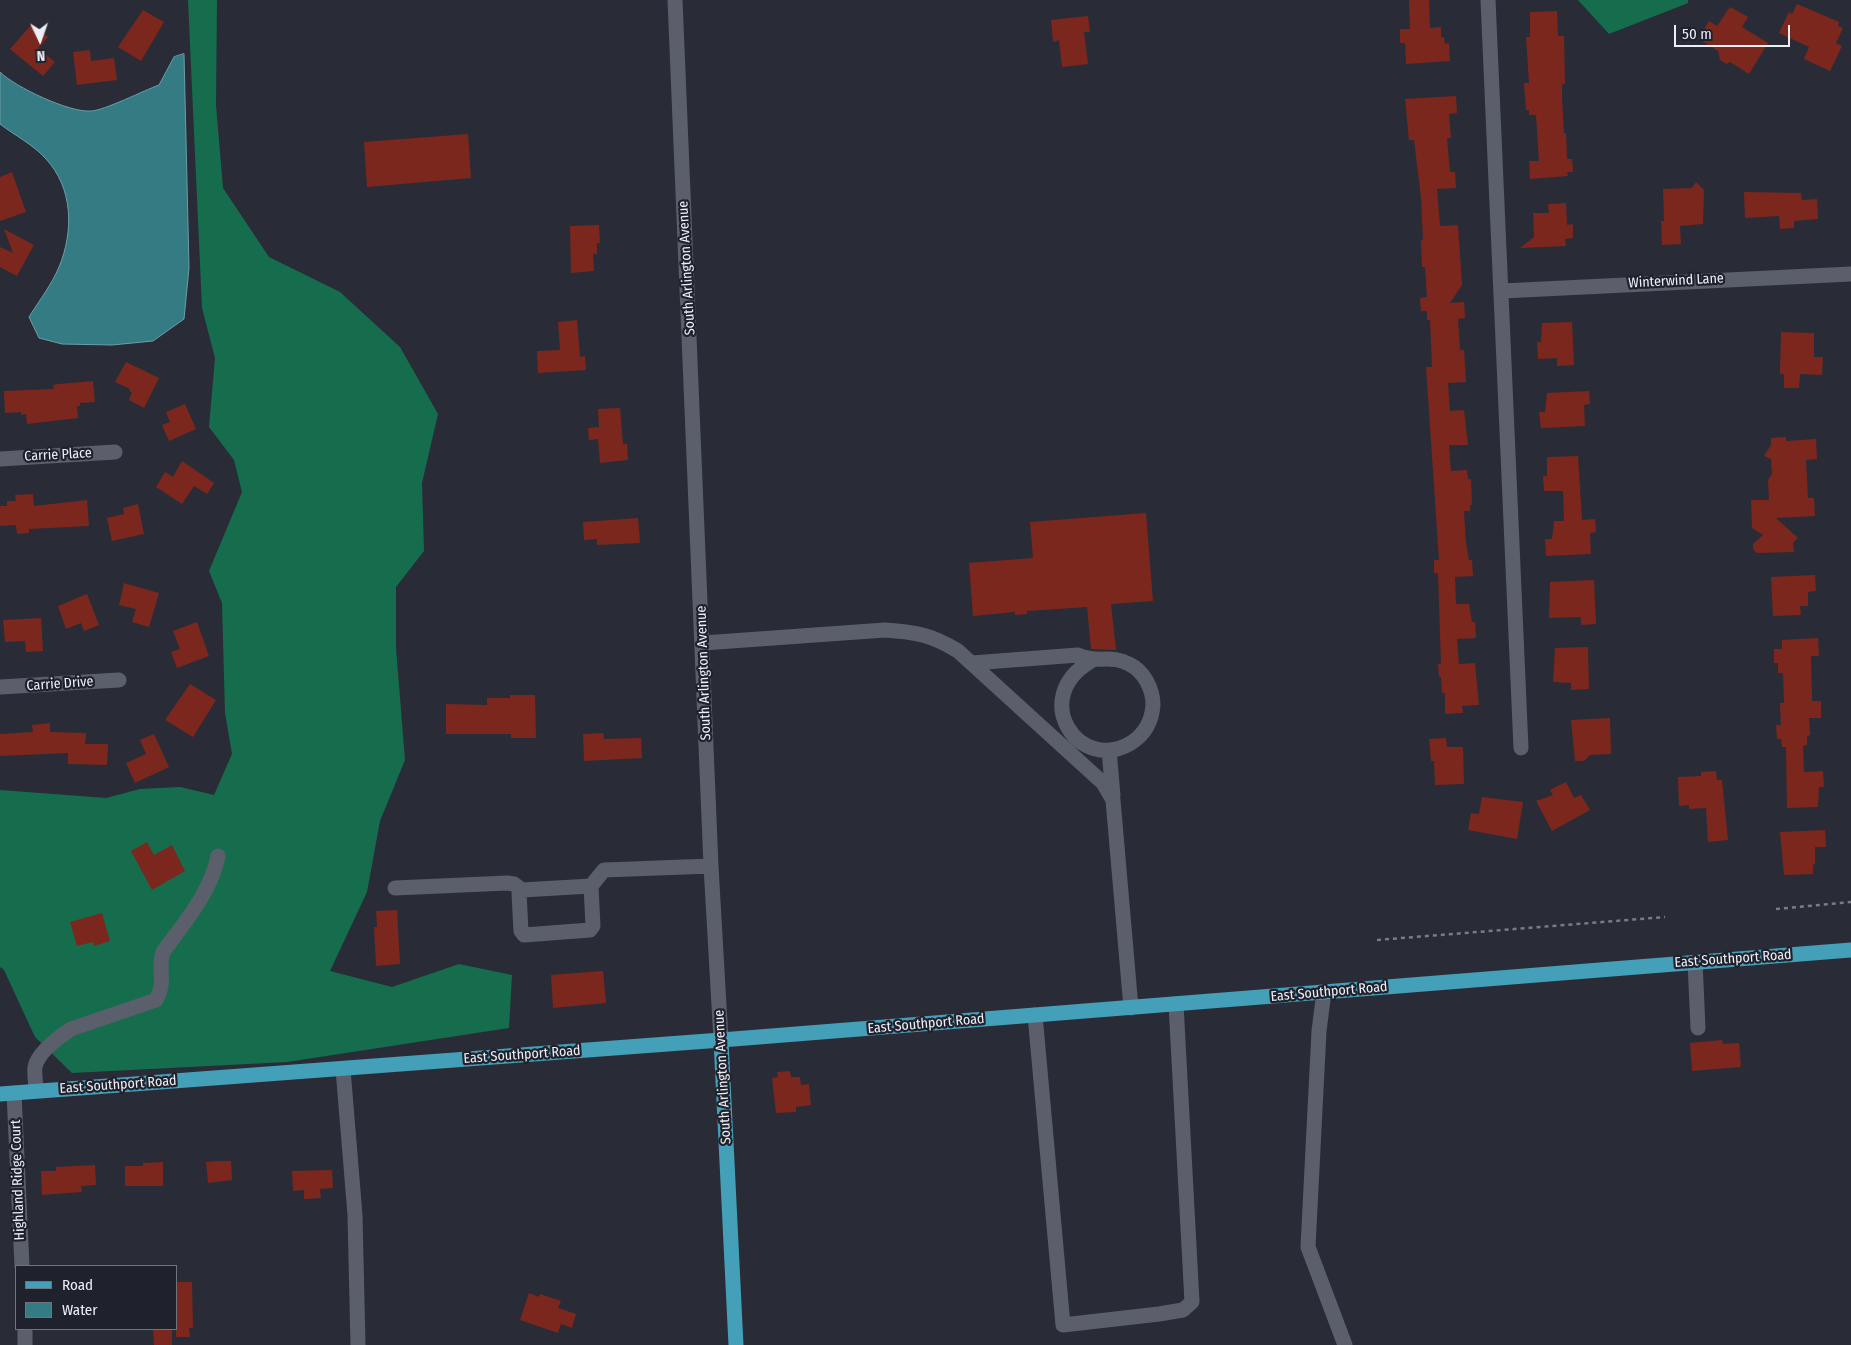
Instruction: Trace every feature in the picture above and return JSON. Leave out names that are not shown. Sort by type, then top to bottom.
[{"type":"main road","name":"East Southport Road","points":[[7,1094],[1131,1008],[1851,950]]},
{"type":"main road","name":"South Arlington Avenue","points":[[721,1040],[736,1345]]},
{"type":"street","name":"South Arlington Avenue","points":[[675,0],[704,643],[711,866],[721,1040]]},
{"type":"street","points":[[1488,0],[1522,748]]},
{"type":"street","name":"Winterwind Lane","points":[[1502,291],[1851,274]]},
{"type":"street","name":"Carrie Place","points":[[0,458],[116,452]]},
{"type":"street","points":[[704,643],[885,630],[915,632],[938,639],[958,650],[1103,783],[1113,800]]},
{"type":"street","points":[[972,663],[1078,655],[1091,661]]},
{"type":"street","points":[[1104,658],[1117,659],[1130,664],[1141,673],[1149,685],[1153,699],[1152,713],[1147,727],[1137,739],[1124,747],[1109,750],[1095,748],[1082,742],[1071,733],[1064,720],[1061,706],[1062,692],[1068,679],[1078,668],[1091,661],[1104,658]]},
{"type":"street","name":"Carrie Drive","points":[[0,688],[119,680]]},
{"type":"street","points":[[1109,750],[1131,1008]]},
{"type":"street","points":[[36,1091],[35,1067],[39,1058],[62,1035],[71,1029],[156,1000],[163,983],[161,959],[163,952],[194,909],[216,866],[218,856]]},
{"type":"street","points":[[522,890],[519,894],[521,932],[524,935],[590,930],[593,926],[591,886],[604,870],[711,866]]},
{"type":"street","points":[[395,888],[507,883],[514,884],[522,890],[591,886]]},
{"type":"street","points":[[1695,962],[1698,1028]]},
{"type":"street","points":[[1324,992],[1319,1039],[1308,1247],[1345,1345]]},
{"type":"street","points":[[1035,1015],[1063,1325],[1183,1310],[1192,1302],[1176,1004]]},
{"type":"street","points":[[343,1068],[355,1215],[358,1345]]},
{"type":"street","name":"Highland Ridge Court","points":[[7,1094],[22,1265]]},
{"type":"street","points":[[25,1330],[26,1345]]},
{"type":"path","points":[[1776,909],[1851,902]]},
{"type":"path","points":[[1377,940],[1665,917]]},
{"type":"green space","points":[[188,0],[217,0],[216,105],[223,188],[269,257],[340,292],[400,347],[438,414],[422,483],[424,551],[396,587],[396,648],[405,760],[380,821],[367,892],[330,971],[392,987],[459,964],[512,975],[509,1028],[287,1062],[72,1073],[35,1037],[4,970],[0,967],[0,790],[106,798],[140,789],[180,787],[214,795],[232,754],[225,713],[222,603],[209,571],[242,492],[234,460],[209,427],[215,358],[202,308]]},
{"type":"green space","points":[[1578,0],[1688,0],[1688,3],[1609,34]]},
{"type":"water","points":[[184,54],[189,268],[184,319],[153,341],[112,345],[62,344],[39,338],[29,317],[49,286],[64,253],[69,225],[66,196],[55,170],[46,159],[0,124],[0,72],[18,85],[43,98],[70,108],[91,111],[114,104],[159,85],[174,57]]},
{"type":"building","points":[[1409,0],[1429,0],[1430,28],[1441,27],[1441,37],[1444,37],[1445,44],[1449,43],[1450,61],[1406,64],[1405,43],[1400,43],[1400,29],[1410,29]]},
{"type":"building","points":[[1797,4],[1839,22],[1838,26],[1843,28],[1836,43],[1842,46],[1830,71],[1804,59],[1809,47],[1779,33],[1789,12],[1792,14]]},
{"type":"building","points":[[1730,7],[1748,17],[1742,27],[1768,43],[1749,74],[1730,62],[1726,64],[1720,60],[1718,51],[1699,39],[1709,21],[1717,26]]},
{"type":"building","points":[[143,10],[164,22],[141,61],[118,47]]},
{"type":"building","points":[[1557,11],[1558,36],[1564,36],[1565,84],[1562,84],[1562,98],[1564,133],[1566,133],[1567,159],[1572,159],[1573,172],[1567,172],[1568,176],[1530,179],[1529,161],[1539,161],[1536,115],[1529,115],[1529,110],[1526,110],[1524,83],[1529,83],[1526,37],[1530,37],[1530,12]]},
{"type":"building","points":[[1088,16],[1090,32],[1084,32],[1088,64],[1062,67],[1059,40],[1053,42],[1051,20]]},
{"type":"building","points":[[32,24],[48,37],[38,48],[55,62],[43,76],[10,49]]},
{"type":"building","points":[[90,50],[91,61],[114,58],[117,80],[77,85],[73,52]]},
{"type":"building","points":[[1456,96],[1457,113],[1449,114],[1451,138],[1447,138],[1450,172],[1455,172],[1456,188],[1437,189],[1440,226],[1458,225],[1462,285],[1450,303],[1464,302],[1465,318],[1458,319],[1460,350],[1464,350],[1466,382],[1448,383],[1450,411],[1464,410],[1468,445],[1449,445],[1451,471],[1467,470],[1468,479],[1471,479],[1472,505],[1470,505],[1470,511],[1464,511],[1466,543],[1469,560],[1472,560],[1473,576],[1455,577],[1456,604],[1469,604],[1472,622],[1475,622],[1476,638],[1457,639],[1459,664],[1475,663],[1479,705],[1462,706],[1463,713],[1445,714],[1445,693],[1442,693],[1438,664],[1441,664],[1438,573],[1434,573],[1434,560],[1439,560],[1426,367],[1432,367],[1430,320],[1427,320],[1427,311],[1421,311],[1420,298],[1427,297],[1425,267],[1422,267],[1421,198],[1414,140],[1409,140],[1405,99]]},
{"type":"building","points":[[468,134],[471,178],[367,187],[364,142]]},
{"type":"building","points":[[12,172],[26,212],[0,221],[0,177]]},
{"type":"building","points":[[1696,182],[1704,190],[1703,224],[1680,226],[1681,244],[1662,245],[1661,221],[1664,221],[1663,189],[1692,188]]},
{"type":"building","points":[[1744,192],[1801,193],[1802,200],[1817,199],[1818,219],[1794,221],[1794,228],[1780,229],[1779,216],[1745,218]]},
{"type":"building","points":[[1566,203],[1567,225],[1573,224],[1573,238],[1565,239],[1566,246],[1520,248],[1534,237],[1533,213],[1549,213],[1548,204]]},
{"type":"building","points":[[599,225],[600,243],[597,243],[597,254],[593,254],[594,271],[571,273],[570,226]]},
{"type":"building","points":[[4,229],[34,245],[17,276],[0,267],[0,247],[13,253]]},
{"type":"building","points":[[577,320],[580,357],[585,356],[586,370],[538,373],[537,351],[560,350],[558,322]]},
{"type":"building","points":[[1572,322],[1574,365],[1557,366],[1557,358],[1538,359],[1537,342],[1541,342],[1542,323]]},
{"type":"building","points":[[1781,332],[1814,333],[1814,357],[1823,357],[1822,375],[1800,374],[1799,388],[1784,388],[1784,374],[1780,374]]},
{"type":"building","points":[[126,362],[159,378],[144,408],[129,400],[132,392],[129,391],[130,389],[115,382]]},
{"type":"building","points":[[93,381],[95,402],[80,403],[80,406],[77,406],[78,418],[27,424],[26,414],[21,415],[21,412],[5,413],[4,391],[54,389],[53,385]]},
{"type":"building","points":[[1589,391],[1590,404],[1584,405],[1585,426],[1541,428],[1539,412],[1545,412],[1547,393]]},
{"type":"building","points":[[185,404],[196,429],[169,441],[162,425],[170,422],[166,412]]},
{"type":"building","points":[[620,408],[623,444],[627,444],[628,460],[600,463],[598,439],[589,440],[588,428],[599,427],[598,409]]},
{"type":"building","points":[[1786,437],[1786,441],[1816,439],[1817,459],[1806,460],[1808,498],[1814,498],[1815,516],[1776,518],[1798,538],[1793,543],[1794,552],[1757,553],[1753,549],[1753,544],[1763,535],[1752,528],[1751,500],[1769,500],[1768,480],[1772,474],[1771,459],[1764,456],[1771,445],[1771,438]]},
{"type":"building","points":[[1578,456],[1582,520],[1595,519],[1596,532],[1590,533],[1591,554],[1546,556],[1545,539],[1552,539],[1554,521],[1564,521],[1563,491],[1544,491],[1543,476],[1547,476],[1547,457]]},
{"type":"building","points":[[182,461],[214,483],[207,494],[194,486],[182,504],[156,487],[165,472],[173,477]]},
{"type":"building","points":[[33,494],[34,506],[87,500],[89,526],[29,529],[29,533],[17,534],[16,525],[0,526],[0,506],[7,506],[7,501],[16,501],[15,495]]},
{"type":"building","points":[[138,504],[144,534],[112,541],[107,518],[124,514],[123,508]]},
{"type":"building","points":[[1146,513],[1153,601],[1111,604],[1116,650],[1091,649],[1087,607],[1027,611],[1027,614],[1015,615],[1015,612],[973,616],[969,563],[1033,558],[1030,522]]},
{"type":"building","points":[[638,518],[640,543],[597,545],[597,539],[584,540],[583,522]]},
{"type":"building","points":[[1815,575],[1816,591],[1808,592],[1808,606],[1800,606],[1801,615],[1773,616],[1771,577]]},
{"type":"building","points":[[1594,580],[1596,624],[1581,625],[1581,617],[1549,618],[1550,582]]},
{"type":"building","points":[[124,583],[159,593],[149,627],[132,622],[136,609],[119,605]]},
{"type":"building","points":[[87,594],[99,625],[84,631],[81,623],[66,629],[58,606]]},
{"type":"building","points":[[41,618],[43,651],[26,652],[25,641],[5,642],[3,620]]},
{"type":"building","points":[[197,622],[209,656],[177,668],[171,652],[180,649],[173,631]]},
{"type":"building","points":[[1818,638],[1819,656],[1811,656],[1812,701],[1821,701],[1821,718],[1809,718],[1810,735],[1807,736],[1807,745],[1803,746],[1804,772],[1823,771],[1824,787],[1819,787],[1818,807],[1787,808],[1786,747],[1782,747],[1781,739],[1777,739],[1776,725],[1781,725],[1780,703],[1784,703],[1783,673],[1778,673],[1778,663],[1774,663],[1774,649],[1782,649],[1782,640]]},
{"type":"building","points":[[1588,647],[1589,689],[1571,690],[1571,683],[1553,682],[1555,648]]},
{"type":"building","points":[[190,684],[216,700],[193,737],[165,720]]},
{"type":"building","points":[[510,695],[535,695],[536,738],[511,738],[511,734],[446,734],[446,704],[487,705],[487,698],[510,698]]},
{"type":"building","points":[[1610,718],[1611,754],[1590,755],[1584,761],[1575,761],[1571,720]]},
{"type":"building","points":[[50,723],[50,732],[86,733],[85,744],[108,744],[107,765],[68,764],[68,753],[0,756],[0,734],[33,732],[32,725]]},
{"type":"building","points":[[603,733],[604,739],[641,738],[642,758],[584,761],[583,734]]},
{"type":"building","points":[[154,734],[169,767],[135,783],[126,763],[146,754],[140,740]]},
{"type":"building","points":[[1446,738],[1447,747],[1463,747],[1464,784],[1435,785],[1434,761],[1431,761],[1429,739]]},
{"type":"building","points":[[1716,771],[1717,780],[1722,780],[1728,840],[1708,842],[1706,808],[1689,809],[1689,805],[1679,806],[1678,777],[1701,776],[1701,772]]},
{"type":"building","points":[[1566,782],[1574,798],[1581,795],[1590,810],[1552,831],[1536,801],[1553,795],[1550,790]]},
{"type":"building","points":[[1482,797],[1523,802],[1517,839],[1468,830],[1471,813],[1479,814]]},
{"type":"building","points":[[1825,830],[1826,847],[1815,847],[1813,874],[1784,875],[1780,832]]},
{"type":"building","points":[[147,842],[154,855],[172,845],[185,871],[152,890],[131,851]]},
{"type":"building","points":[[397,910],[400,964],[376,966],[374,927],[377,927],[376,911]]},
{"type":"building","points":[[102,913],[110,941],[94,946],[93,942],[77,946],[70,922]]},
{"type":"building","points":[[603,971],[606,1003],[553,1008],[551,975]]},
{"type":"building","points":[[1722,1040],[1723,1044],[1739,1043],[1741,1067],[1692,1071],[1690,1043]]},
{"type":"building","points":[[790,1071],[791,1077],[800,1077],[801,1085],[809,1084],[811,1105],[796,1107],[796,1112],[776,1113],[772,1078],[778,1077],[777,1072]]},
{"type":"building","points":[[231,1161],[232,1180],[208,1183],[206,1162]]},
{"type":"building","points":[[163,1162],[163,1186],[125,1186],[125,1166],[143,1166],[143,1163]]},
{"type":"building","points":[[95,1165],[96,1185],[81,1186],[82,1192],[42,1195],[41,1171],[56,1171],[56,1167]]},
{"type":"building","points":[[332,1170],[333,1188],[320,1189],[321,1198],[304,1199],[304,1190],[293,1191],[292,1171]]},
{"type":"building","points":[[178,1282],[192,1282],[193,1328],[189,1328],[190,1337],[176,1337],[176,1330],[178,1330]]},
{"type":"building","points":[[529,1293],[539,1297],[540,1294],[561,1301],[558,1308],[576,1314],[572,1328],[561,1324],[558,1333],[520,1320]]},
{"type":"building","points":[[153,1330],[172,1330],[172,1345],[154,1345]]}]
